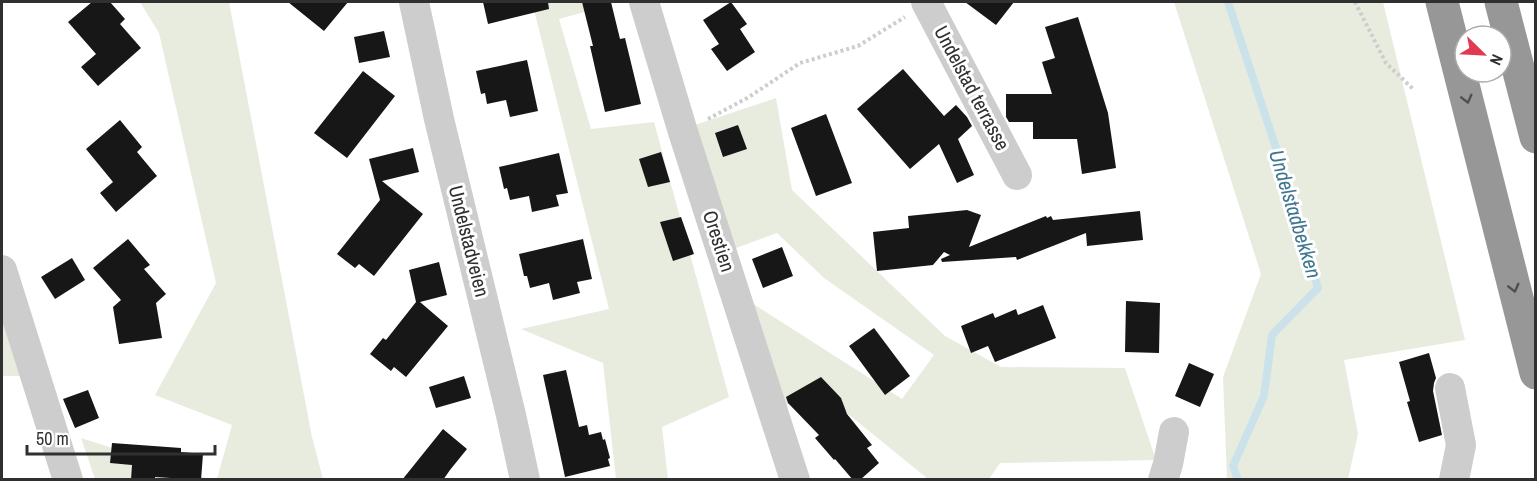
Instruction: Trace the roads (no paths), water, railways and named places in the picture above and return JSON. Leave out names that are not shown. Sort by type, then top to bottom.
[{"type":"highway","points":[[1442,2],[1536,373]]},
{"type":"highway","points":[[1501,2],[1536,137]]},
{"type":"street","name":"Undelstadveien","points":[[414,2],[439,119],[512,416],[525,480]]},
{"type":"street","name":"Orestien","points":[[644,2],[683,132],[795,480]]},
{"type":"street","name":"Undelstad terrasse","points":[[927,2],[1017,175]]},
{"type":"street","points":[[2,270],[68,480]]},
{"type":"street","points":[[1450,388],[1461,445],[1454,480]]},
{"type":"street","points":[[1163,480],[1174,432]]},
{"type":"waterway","name":"Undelstadbekken","points":[[1228,2],[1278,154],[1318,288],[1272,335],[1264,396],[1233,466],[1238,480]]}]
